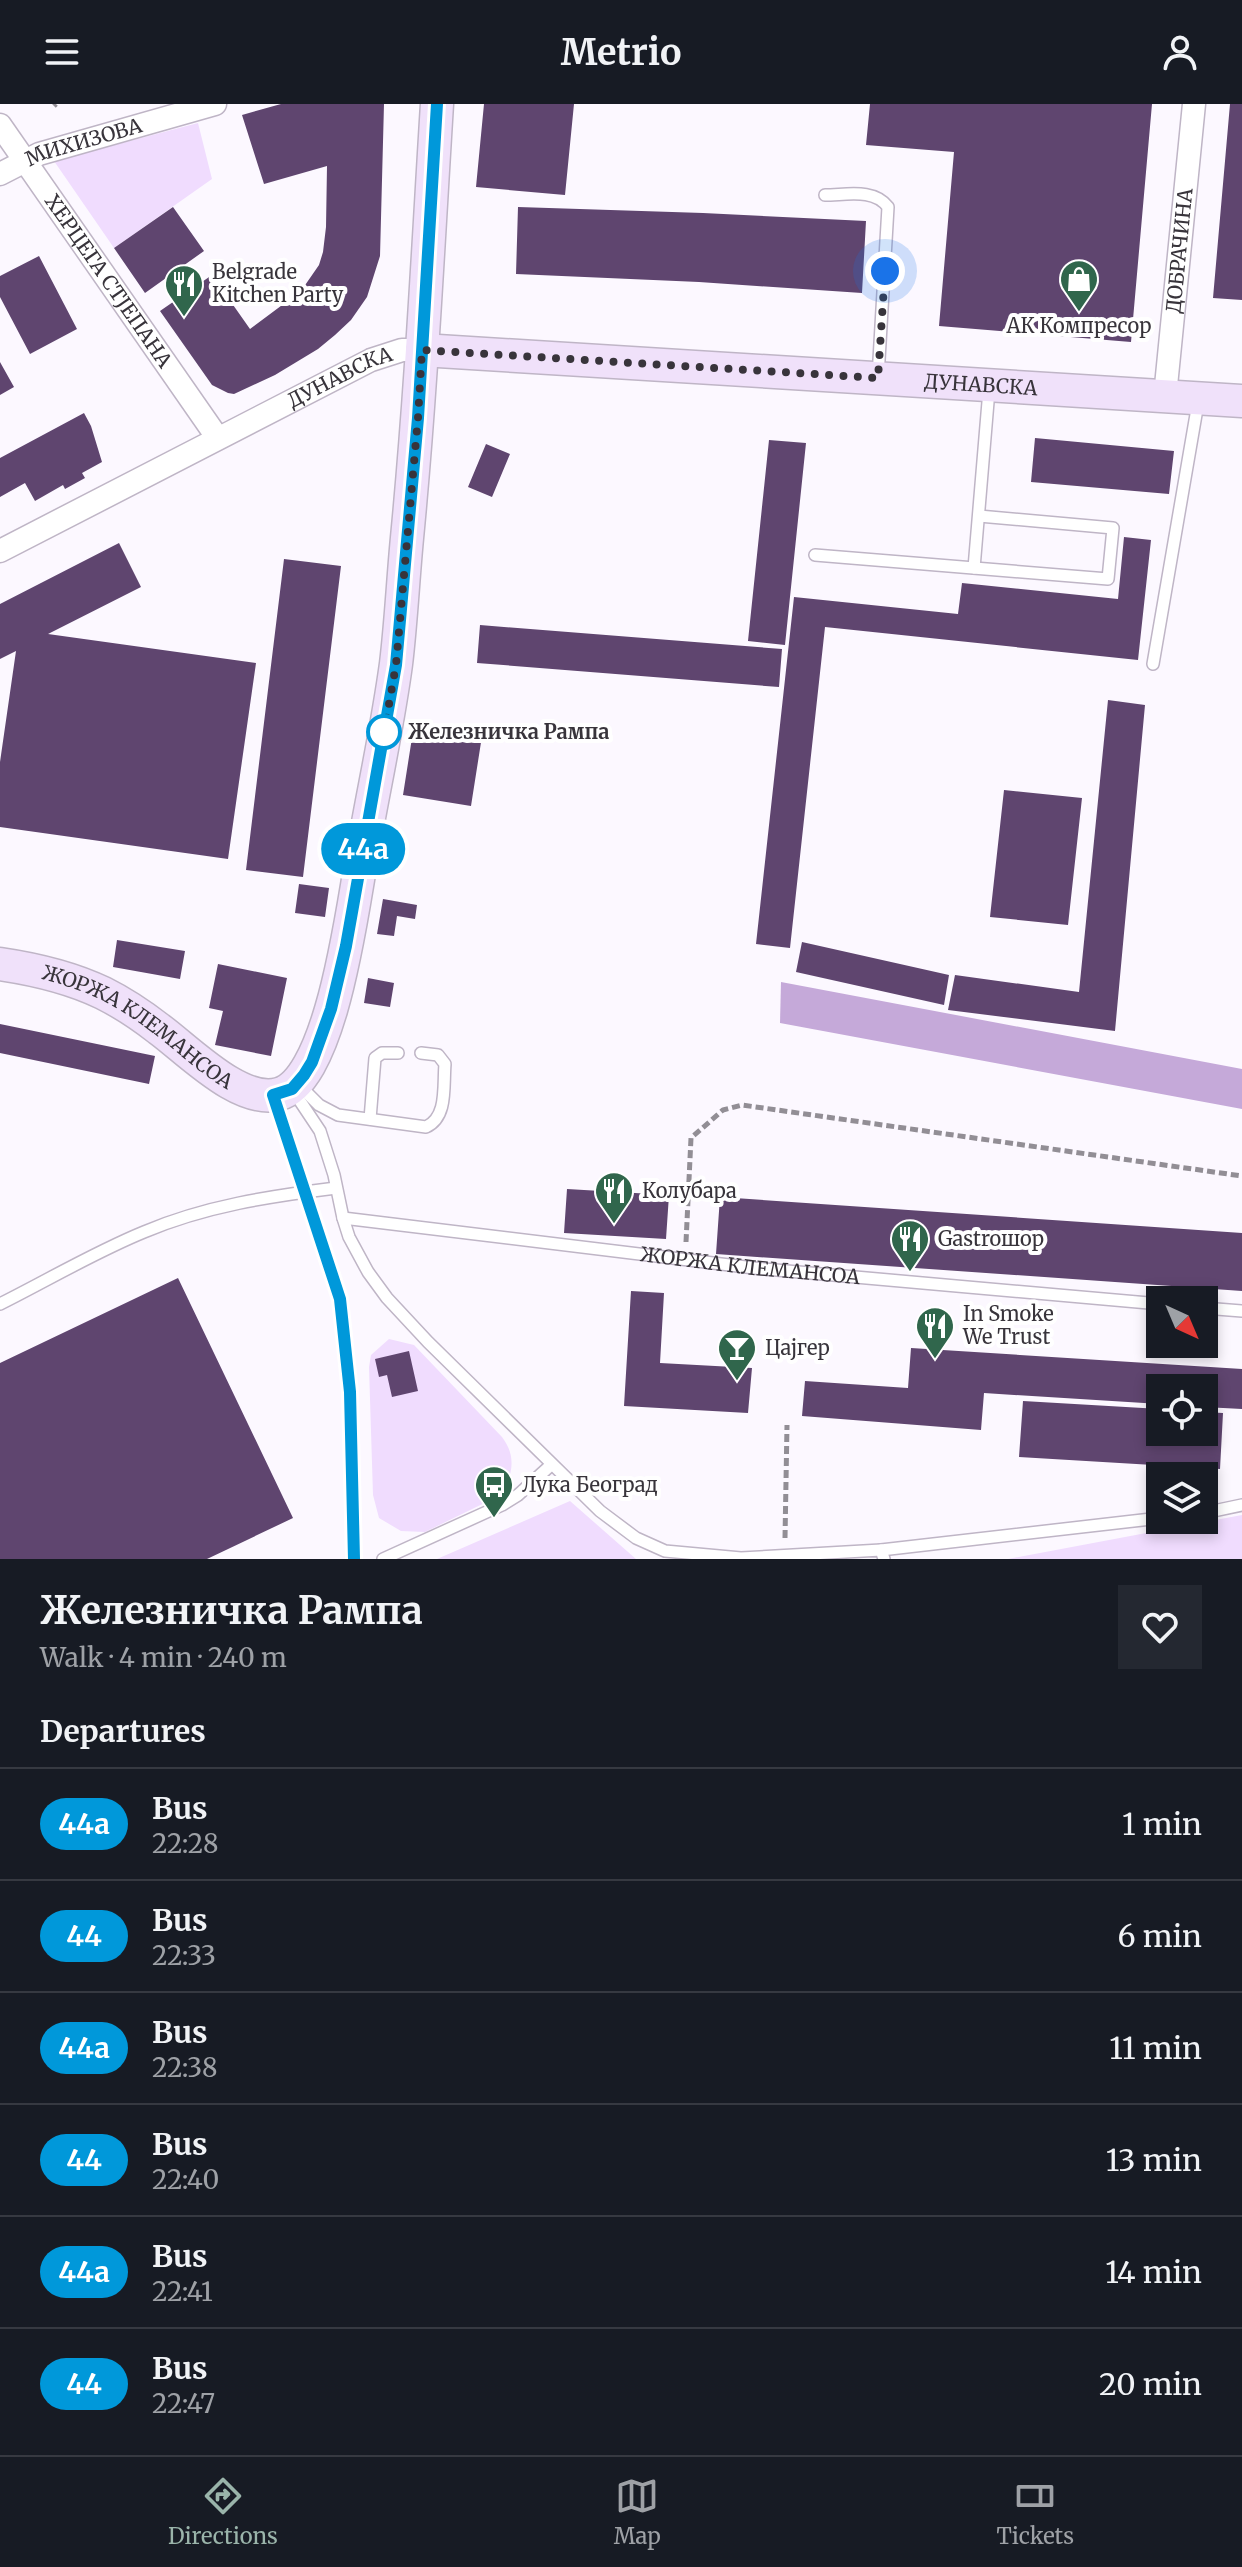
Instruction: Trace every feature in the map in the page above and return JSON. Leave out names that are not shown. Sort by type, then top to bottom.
[{"type":"main road","points":[[288,1089],[312,1062],[322,1038],[343,959],[396,665],[418,418],[437,104]]},
{"type":"main road","name":"ДУНАВСКА","points":[[422,350],[1242,401]]},
{"type":"main road","name":"ЖОРЖА КЛЕМАНСОА","points":[[0,964],[54,976],[98,991],[142,1016],[227,1081],[244,1090],[288,1089]]},
{"type":"street","name":"МИХИЗОВА","points":[[0,174],[39,154],[215,104]]},
{"type":"street","name":"ДОБРАЧИНА","points":[[1165,396],[1194,104]]},
{"type":"street","name":"ХЕРЦЕГА СТЈЕПАНА","points":[[0,125],[217,437]]},
{"type":"street","name":"ДУНАВСКА","points":[[0,551],[371,360],[402,350],[422,350]]},
{"type":"lane","points":[[825,195],[870,194],[882,198],[888,207],[878,378]]},
{"type":"lane","points":[[974,568],[990,385]]},
{"type":"lane","points":[[1153,664],[1199,398]]},
{"type":"lane","points":[[815,555],[1108,579],[1113,528],[979,516]]},
{"type":"lane","points":[[370,1119],[375,1058],[382,1053],[398,1053]]},
{"type":"lane","points":[[288,1089],[338,1115],[420,1128],[431,1125],[440,1117],[444,1060],[438,1055],[421,1053]]},
{"type":"lane","points":[[288,1089],[320,1131],[349,1237],[387,1298],[551,1465],[600,1511],[636,1538],[665,1551],[741,1558],[882,1554],[1146,1520]]},
{"type":"lane","points":[[288,1089],[306,1191],[340,1299],[350,1392],[354,1559]]},
{"type":"lane","points":[[0,1304],[144,1232],[197,1213],[241,1202],[336,1188]]},
{"type":"lane","name":"ЖОРЖА КЛЕМАНСОА","points":[[343,1218],[685,1261],[1146,1303]]},
{"type":"lane","points":[[1218,1309],[1242,1311]]},
{"type":"lane","points":[[383,1559],[502,1505],[551,1465]]},
{"type":"lane","points":[[1218,1510],[1242,1505]]},
{"type":"path","points":[[685,1261],[691,1138],[723,1110],[742,1105],[1242,1176]]},
{"type":"path","points":[[784,1556],[787,1425]]},
{"type":"shaded area","points":[[198,123],[212,179],[114,248],[54,161]]},
{"type":"shaded area","points":[[781,982],[1242,1069],[1242,1109],[780,1023]]},
{"type":"shaded area","points":[[389,1339],[414,1345],[502,1437],[510,1451],[511,1472],[503,1494],[425,1532],[401,1531],[379,1518],[373,1495],[369,1367],[371,1355]]},
{"type":"shaded area","points":[[570,1501],[636,1559],[437,1559]]},
{"type":"shaded area","points":[[1242,1515],[1242,1559],[1008,1559],[1146,1533],[1218,1534],[1218,1520]]},
{"type":"building","points":[[281,104],[384,104],[380,256],[367,297],[351,320],[335,335],[275,375],[234,394],[228,393],[212,385],[160,311],[212,275],[250,329],[301,291],[319,265],[326,227],[327,166],[264,184],[242,115]]},
{"type":"building","points":[[484,104],[574,104],[565,195],[476,187]]},
{"type":"building","points":[[870,104],[1152,104],[1131,342],[939,326],[954,152],[866,145]]},
{"type":"building","points":[[1230,104],[1242,104],[1242,300],[1213,298]]},
{"type":"building","points":[[173,207],[204,251],[145,293],[114,248]]},
{"type":"building","points":[[518,207],[866,221],[862,293],[516,274]]},
{"type":"building","points":[[39,256],[77,329],[30,354],[0,297],[0,276]]},
{"type":"building","points":[[0,362],[14,387],[0,395]]},
{"type":"building","points":[[84,413],[102,462],[82,473],[85,478],[65,489],[63,485],[35,501],[25,483],[0,497],[0,458]]},
{"type":"building","points":[[1035,438],[1174,451],[1169,494],[1031,482]]},
{"type":"building","points":[[769,440],[806,443],[785,645],[748,641]]},
{"type":"building","points":[[486,444],[510,454],[492,497],[468,487]]},
{"type":"building","points":[[1124,537],[1151,540],[1138,660],[825,627],[790,948],[756,944],[794,597],[958,614],[962,583],[1118,599]]},
{"type":"building","points":[[119,543],[141,587],[48,634],[256,663],[228,859],[0,827],[0,762],[16,651],[0,659],[0,604]]},
{"type":"building","points":[[284,559],[341,566],[303,877],[246,870]]},
{"type":"building","points":[[480,625],[782,649],[779,687],[477,663]]},
{"type":"building","points":[[1108,700],[1145,705],[1115,1031],[948,1010],[955,975],[1079,992]]},
{"type":"building","points":[[414,725],[482,736],[471,806],[403,795]]},
{"type":"building","points":[[1004,790],[1082,798],[1068,925],[990,917]]},
{"type":"building","points":[[299,884],[329,888],[325,917],[295,913]]},
{"type":"building","points":[[383,899],[417,905],[415,919],[397,916],[394,936],[377,934]]},
{"type":"building","points":[[117,940],[185,951],[180,979],[113,967]]},
{"type":"building","points":[[802,942],[949,975],[944,1005],[796,972]]},
{"type":"building","points":[[218,964],[287,978],[271,1056],[215,1045],[223,1011],[209,1008]]},
{"type":"building","points":[[368,978],[394,983],[390,1007],[364,1003]]},
{"type":"building","points":[[0,1024],[155,1056],[149,1084],[0,1053]]},
{"type":"building","points":[[567,1189],[669,1195],[666,1239],[564,1233]]},
{"type":"building","points":[[720,1197],[1242,1233],[1242,1291],[1218,1289],[1218,1286],[1171,1286],[716,1254]]},
{"type":"building","points":[[178,1278],[293,1518],[207,1559],[0,1559],[0,1363]]},
{"type":"building","points":[[631,1291],[664,1293],[660,1363],[752,1368],[748,1413],[624,1406]]},
{"type":"building","points":[[911,1348],[1242,1369],[1242,1409],[1218,1408],[1218,1374],[1146,1374],[1146,1403],[984,1393],[981,1430],[802,1416],[805,1381],[908,1388]]},
{"type":"building","points":[[409,1351],[418,1391],[392,1397],[387,1375],[379,1377],[375,1359]]},
{"type":"building","points":[[1023,1401],[1146,1408],[1146,1446],[1218,1446],[1218,1413],[1223,1413],[1220,1469],[1218,1462],[1146,1462],[1146,1465],[1019,1457]]},
{"type":"bus line","name":"44a","points":[[354,1559],[350,1392],[340,1299],[273,1095],[298,1084],[312,1062],[331,1009],[346,946],[396,665],[418,418],[437,104]]},
{"type":"place","name":"АК Компресор","points":[[1079,313]]},
{"type":"place","name":"Belgrade Kitchen Party","points":[[184,318]]},
{"type":"place","name":"Железничка Рампа","points":[[384,732]]},
{"type":"place","name":"Колубара","points":[[614,1225]]},
{"type":"place","name":"Gastroшор","points":[[910,1273]]},
{"type":"place","name":"In Smoke We Trust","points":[[935,1360]]},
{"type":"place","name":"Цајгер","points":[[737,1382]]},
{"type":"place","name":"Лука Београд","points":[[494,1519]]},
{"type":"route","points":[[384,732],[396,665],[422,350],[878,378],[885,271]]}]
